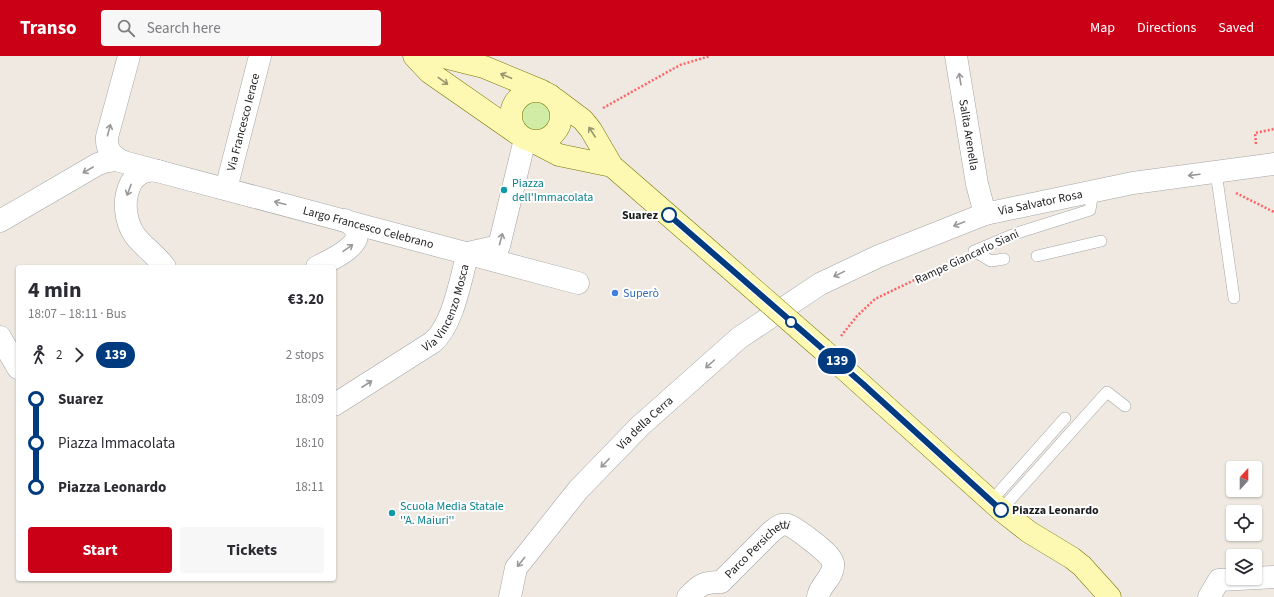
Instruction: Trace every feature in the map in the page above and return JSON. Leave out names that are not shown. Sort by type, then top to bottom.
[{"type":"street","points":[[122,161],[115,158],[109,151],[107,137],[128,56]]},
{"type":"street","name":"Via Francesco Ierace","points":[[226,189],[260,56]]},
{"type":"street","points":[[414,56],[430,72],[525,138],[558,155],[612,166]]},
{"type":"street","points":[[440,56],[484,67],[549,95],[583,120],[591,130],[612,166],[822,349],[996,506],[1029,532],[1072,558],[1082,566],[1104,593]]},
{"type":"street","name":"Salita Arenella","points":[[956,56],[977,184],[985,214]]},
{"type":"street","points":[[533,91],[549,95],[560,109],[562,117],[560,126],[548,139],[540,141],[525,138],[514,128],[511,120],[511,112],[514,104],[518,98],[525,93],[533,91]]},
{"type":"street","name":"Via Vincenzo Mosca","points":[[336,404],[433,342],[439,336],[448,321],[468,253],[499,246],[525,138]]},
{"type":"street","name":"Largo Francesco Celebrano","points":[[0,221],[98,164],[109,160],[122,161],[578,283]]},
{"type":"street","name":"Via Salvator Rosa","points":[[820,284],[879,256],[985,214],[1133,183],[1274,164]]},
{"type":"street","name":"Largo Francesco Celebrano","points":[[158,171],[147,171],[136,177],[129,188],[125,205],[127,220],[137,240],[163,265]]},
{"type":"street","points":[[320,265],[350,248],[356,242],[357,234],[353,226],[345,220]]},
{"type":"street","name":"Via della Cerra","points":[[510,597],[516,568],[578,490],[640,426],[739,338],[820,284]]},
{"type":"street","points":[[0,338],[16,365]]},
{"type":"street","name":"Parco Persichetti","points":[[688,597],[698,586],[707,582],[721,582],[771,532],[778,526],[786,524],[794,528],[828,555],[833,564],[830,575],[818,593],[818,597]]},
{"type":"street","points":[[1209,597],[1219,580],[1274,578]]},
{"type":"lane","points":[[1216,172],[1234,298]]},
{"type":"lane","name":"Rampe Giancarlo Siani","points":[[974,251],[1017,233],[1090,210],[1094,191]]},
{"type":"lane","points":[[1037,256],[1101,242]]},
{"type":"lane","points":[[974,251],[991,261],[1004,259]]},
{"type":"lane","points":[[996,506],[1107,392],[1126,406]]},
{"type":"lane","points":[[996,506],[1065,418]]},
{"type":"path","points":[[583,120],[680,65],[710,56]]},
{"type":"path","points":[[1257,147],[1255,134],[1274,130]]},
{"type":"path","points":[[1245,197],[1274,212]]},
{"type":"path","name":"Rampe Giancarlo Siani","points":[[840,337],[875,299],[974,251]]},
{"type":"green space","points":[[532,96],[536,96],[552,105],[555,108],[556,113],[556,121],[550,131],[535,136],[517,121],[518,108],[522,102]]},
{"type":"bus line","name":"139","points":[[669,215],[863,384],[1001,510]]},
{"type":"place","name":"Piazza dell'Immacolata","points":[[504,190]]},
{"type":"place","name":"Suarez","points":[[669,215]]},
{"type":"place","name":"Superò","points":[[615,293]]},
{"type":"place","name":"Piazza Leonardo","points":[[1001,510]]},
{"type":"place","name":"Scuola Media Statale ''A. Maiuri''","points":[[392,513]]}]
